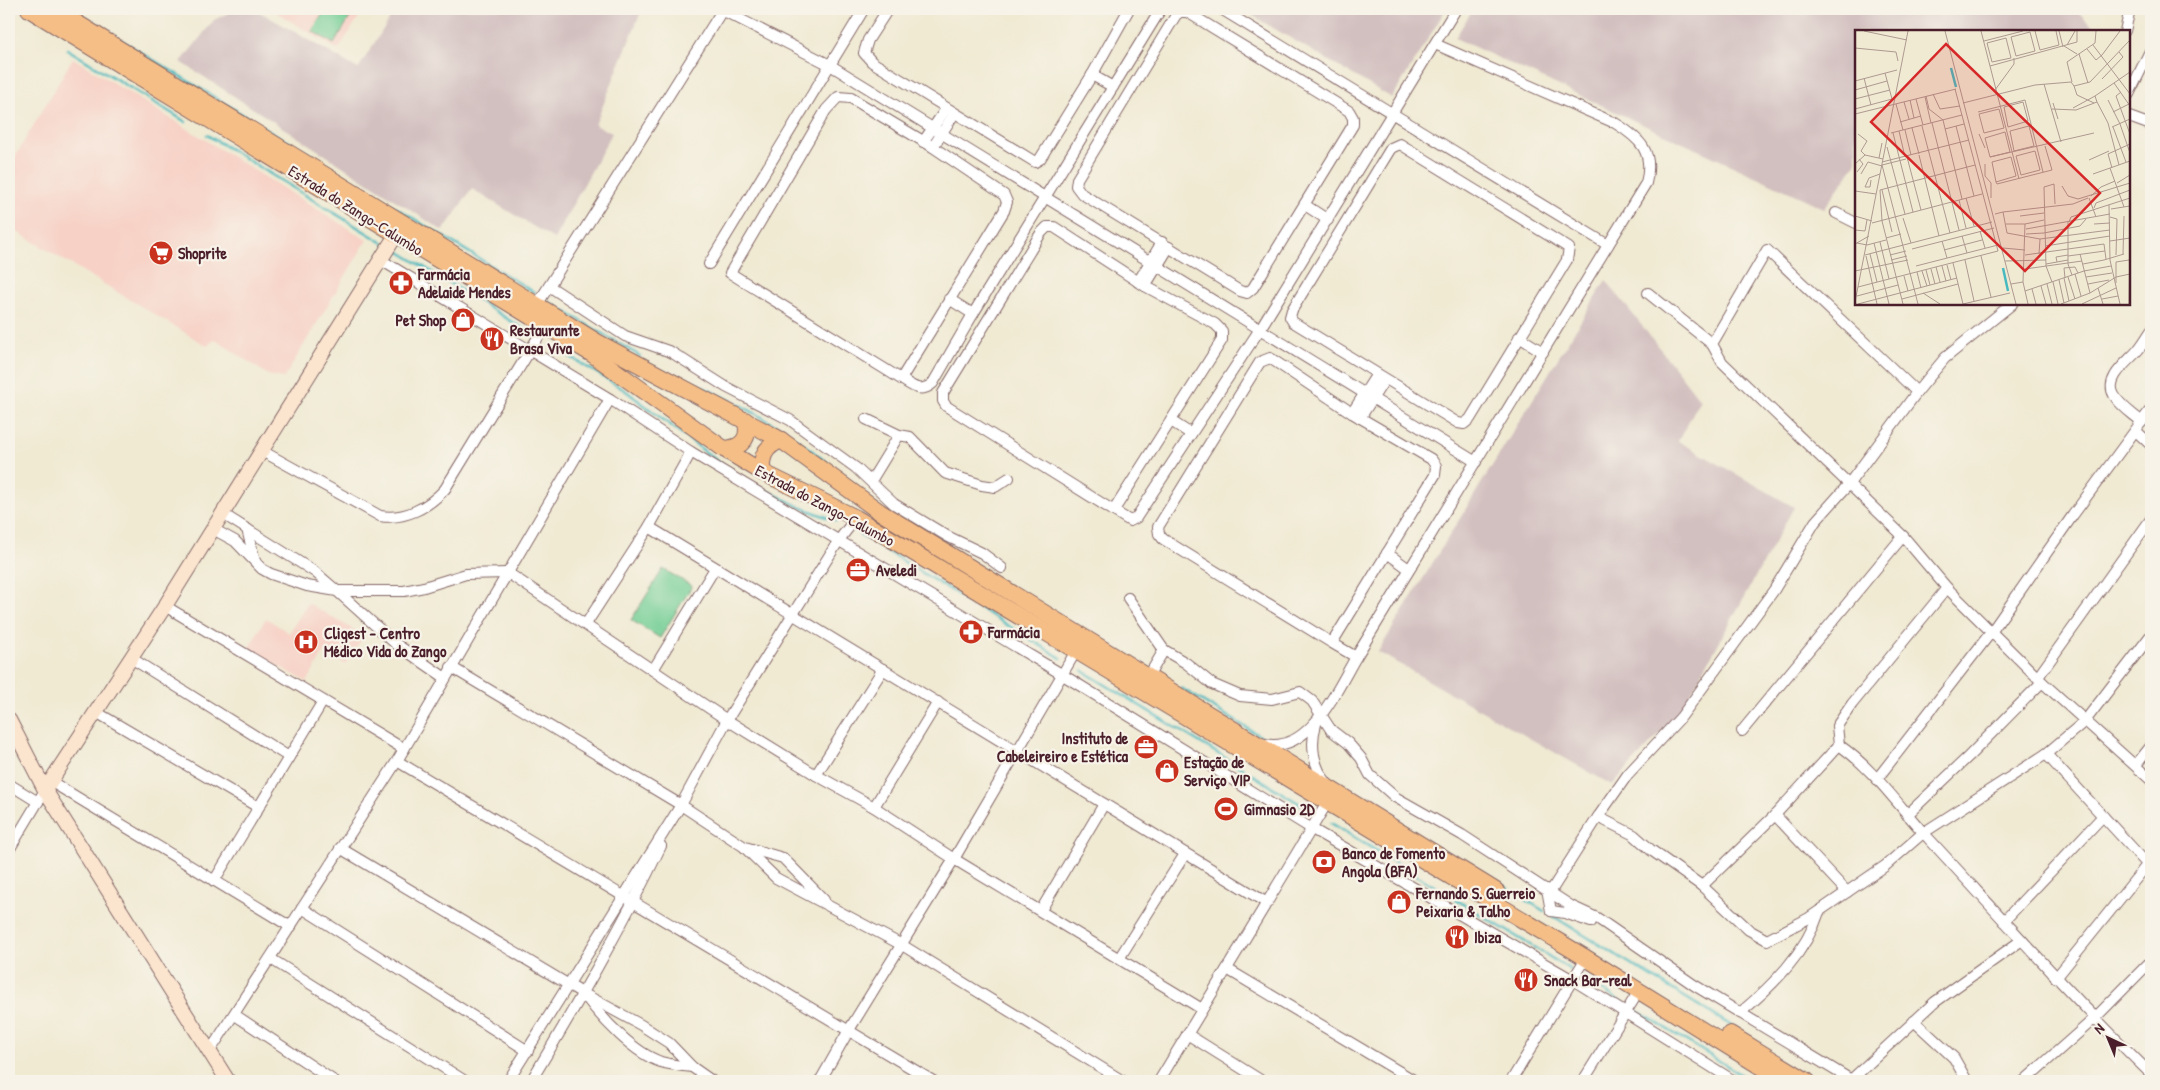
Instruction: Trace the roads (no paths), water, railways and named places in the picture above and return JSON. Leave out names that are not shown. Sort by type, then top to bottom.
[{"type":"main road","name":"Estrada do Zango-Calumbo","points":[[29,9],[389,247],[540,334],[620,372],[724,449],[762,472],[856,518],[1076,651],[1330,797],[1547,916],[1807,1081]]},
{"type":"main road","name":"Estrada do Zango-Calumbo","points":[[54,9],[542,296],[632,362],[781,440],[866,503],[1150,672],[1330,797],[1784,1081]]},
{"type":"main road","points":[[724,449],[733,449],[745,440],[747,433],[745,420]]},
{"type":"main road","points":[[762,472],[761,460],[765,451],[772,444],[781,440]]},
{"type":"street","points":[[1002,568],[982,553],[947,536],[894,504],[856,468],[790,420],[726,387],[678,355],[625,336],[542,296],[722,9],[830,65],[1476,462]]},
{"type":"street","points":[[709,264],[864,9]]},
{"type":"street","points":[[888,9],[868,40],[864,53],[872,62],[950,112],[1035,162],[1040,159],[1092,75],[1128,9]]},
{"type":"street","points":[[901,379],[1004,211],[1007,202],[1004,195],[933,147],[851,98],[838,97],[826,110],[730,273],[901,379],[919,390],[927,388],[933,383],[973,314],[1161,9]]},
{"type":"street","points":[[1221,9],[1608,245]]},
{"type":"street","points":[[1114,510],[1222,340],[1222,332],[1215,324],[1141,284],[1054,227],[1047,227],[943,393],[942,401],[946,406],[1114,510],[1126,520],[1136,518],[1260,329],[1394,114],[1456,9]]},
{"type":"street","points":[[2125,30],[2130,9]]},
{"type":"street","points":[[1180,12],[1187,12],[1349,111],[1353,118],[1353,125],[1253,288],[1247,293],[1240,291],[1166,245],[1082,194],[1076,186],[1082,170],[1176,15],[1180,12]]},
{"type":"street","points":[[1158,1081],[1330,797],[1314,759],[1312,737],[1319,718],[1646,183],[1650,167],[1645,149],[1632,134],[1615,123],[1435,44]]},
{"type":"street","points":[[2130,92],[2151,49]]},
{"type":"street","points":[[1092,75],[1113,87]]},
{"type":"street","points":[[933,147],[938,132],[950,112]]},
{"type":"street","points":[[2130,117],[2151,125]]},
{"type":"street","points":[[923,142],[938,132]]},
{"type":"street","points":[[1400,144],[1569,248],[1567,260],[1470,419],[1464,424],[1458,424],[1381,376],[1293,322],[1290,317],[1292,310],[1391,148],[1400,144]]},
{"type":"street","points":[[1305,205],[1328,220]]},
{"type":"street","points":[[1836,213],[1855,222]]},
{"type":"street","points":[[1141,284],[1166,245]]},
{"type":"street","points":[[9,850],[48,785],[223,514],[389,247],[531,350],[691,452],[1063,675],[1312,829],[1573,980],[1734,1081]]},
{"type":"street","points":[[1712,344],[1767,250],[1917,392]]},
{"type":"street","points":[[1648,293],[1712,344],[1722,362],[1903,536],[1947,588],[2040,679],[2151,780]]},
{"type":"street","points":[[949,299],[973,314]]},
{"type":"street","points":[[1547,916],[1549,890],[1598,817],[1628,774],[1681,717],[1774,590],[1815,522],[1848,485],[1917,392],[1945,358],[2011,305]]},
{"type":"street","points":[[2151,331],[2139,350],[2122,366],[2112,385],[2112,393],[2139,426],[2151,445]]},
{"type":"street","points":[[262,450],[380,516],[401,516],[415,511],[438,497],[444,489],[540,334]]},
{"type":"street","points":[[1519,337],[1543,352]]},
{"type":"street","points":[[1332,642],[1435,475],[1436,466],[1431,459],[1356,415],[1270,358],[1264,359],[1260,362],[1158,527],[1159,534],[1163,539],[1356,657]]},
{"type":"street","points":[[1356,415],[1381,376]]},
{"type":"street","points":[[210,1052],[235,1016],[404,749],[444,677],[610,400]]},
{"type":"street","points":[[1877,779],[1992,631],[2072,515],[2151,409]]},
{"type":"street","points":[[866,419],[899,435],[910,437],[945,473],[995,487],[1010,478]]},
{"type":"street","points":[[1171,421],[1191,434]]},
{"type":"street","points":[[870,481],[899,435]]},
{"type":"street","points":[[586,624],[649,527],[691,452]]},
{"type":"street","points":[[223,514],[315,572],[396,644],[444,677]]},
{"type":"street","points":[[531,1081],[584,994],[633,904],[681,805],[727,720],[839,540],[856,518]]},
{"type":"street","points":[[1907,815],[1969,756],[2040,679],[2151,519]]},
{"type":"street","points":[[649,527],[792,616],[938,702],[1267,903]]},
{"type":"street","points":[[213,529],[235,541],[255,562],[271,574],[307,586],[337,591],[404,591],[466,574],[508,573],[727,720],[816,775],[874,807],[954,859],[1120,957],[1202,1009]]},
{"type":"street","points":[[246,529],[255,562]]},
{"type":"street","points":[[1742,731],[1903,536]]},
{"type":"street","points":[[235,541],[267,542]]},
{"type":"street","points":[[1387,553],[1409,569]]},
{"type":"street","points":[[653,670],[715,568]]},
{"type":"street","points":[[1702,886],[1776,815],[1838,745],[1837,726],[1852,704],[1947,588]]},
{"type":"street","points":[[1128,598],[1164,650],[1186,662],[1212,684],[1240,696],[1272,699],[1300,692],[1312,701],[1319,718],[1348,743],[1361,758],[1370,775],[1395,797],[1462,835],[1571,906],[1598,918],[1658,962],[1852,1080],[1935,1002],[2022,940]]},
{"type":"street","points":[[165,606],[404,749]]},
{"type":"street","points":[[1598,817],[1634,835],[1702,886],[1749,930],[1767,940],[1818,912],[1885,866],[1923,833],[2046,754],[2085,721],[2151,636]]},
{"type":"street","points":[[1150,672],[1164,650]]},
{"type":"street","points":[[820,1081],[849,1030],[954,859],[1076,651]]},
{"type":"street","points":[[131,658],[289,757]]},
{"type":"street","points":[[451,667],[681,805],[743,846],[776,878],[902,945],[1123,1081]]},
{"type":"street","points":[[816,775],[883,669]]},
{"type":"street","points":[[214,881],[323,701]]},
{"type":"street","points":[[874,807],[938,702]]},
{"type":"street","points":[[96,712],[258,807]]},
{"type":"street","points":[[1247,738],[1267,745],[1289,742],[1305,733],[1319,718]]},
{"type":"street","points":[[9,720],[228,1081]]},
{"type":"street","points":[[1838,745],[1853,755],[1877,779],[1923,833],[2094,1019],[2151,1074]]},
{"type":"street","points":[[2136,765],[2151,746]]},
{"type":"street","points":[[2046,754],[2103,816],[2149,862],[2056,978]]},
{"type":"street","points":[[396,761],[621,897],[933,1081]]},
{"type":"street","points":[[9,784],[38,802]]},
{"type":"street","points":[[48,785],[291,926]]},
{"type":"street","points":[[1041,910],[1104,804]]},
{"type":"street","points":[[508,1081],[621,897],[681,805]]},
{"type":"street","points":[[1776,815],[1847,892]]},
{"type":"street","points":[[2004,921],[2103,816]]},
{"type":"street","points":[[743,846],[783,858],[789,862],[828,904]]},
{"type":"street","points":[[340,848],[669,1043],[692,1067],[712,1081]]},
{"type":"street","points":[[1120,957],[1185,854]]},
{"type":"street","points":[[1547,916],[1561,907],[1571,906]]},
{"type":"street","points":[[302,908],[528,1051]]},
{"type":"street","points":[[1547,916],[1565,912],[1614,930]]},
{"type":"street","points":[[1740,1013],[1762,994],[1800,950],[1814,928],[1818,912]]},
{"type":"street","points":[[1511,1081],[1586,958]]},
{"type":"street","points":[[271,959],[465,1081]]},
{"type":"street","points":[[2024,1081],[2094,1019],[2151,961]]},
{"type":"street","points":[[1227,969],[1415,1081]]},
{"type":"street","points":[[1583,1081],[1639,991]]},
{"type":"street","points":[[584,994],[604,1021],[630,1043],[661,1062],[692,1067]]},
{"type":"street","points":[[235,1016],[334,1081]]},
{"type":"street","points":[[1914,1021],[1954,1058],[1967,1081]]},
{"type":"street","points":[[1187,1034],[1262,1081]]},
{"type":"waterway","points":[[70,9],[534,292]]},
{"type":"waterway","points":[[67,49],[186,122]]},
{"type":"waterway","points":[[207,135],[385,244]]},
{"type":"waterway","points":[[395,249],[530,333]]},
{"type":"waterway","points":[[549,302],[640,356]]},
{"type":"waterway","points":[[551,345],[626,391],[725,467]]},
{"type":"waterway","points":[[676,375],[718,394],[775,425],[830,465]]},
{"type":"waterway","points":[[758,486],[800,507],[837,521]]},
{"type":"waterway","points":[[859,534],[1061,658]]},
{"type":"waterway","points":[[1083,671],[1310,810]]},
{"type":"waterway","points":[[1181,688],[1265,739]]},
{"type":"waterway","points":[[1331,823],[1571,970]]},
{"type":"waterway","points":[[1499,883],[1544,911]]},
{"type":"waterway","points":[[1553,916],[1735,1028]]},
{"type":"waterway","points":[[1591,983],[1625,1004]]},
{"type":"waterway","points":[[1634,1009],[1752,1081]]},
{"type":"waterway","points":[[1812,1075],[1821,1081]]},
{"type":"place","name":"Shoprite","points":[[161,253]]},
{"type":"place","name":"Farmácia Adelaide Mendes","points":[[401,283]]},
{"type":"place","name":"Pet Shop","points":[[463,320]]},
{"type":"place","name":"Restaurante Brasa Viva","points":[[492,339]]},
{"type":"place","name":"Aveledi","points":[[858,570]]},
{"type":"place","name":"Farmácia","points":[[971,632]]},
{"type":"place","name":"Cligest - Centro Médico Vida do Zango","points":[[306,642]]},
{"type":"place","name":"Instituto de Cabeleireiro e Estética","points":[[1146,747]]},
{"type":"place","name":"Estação de Serviço VIP","points":[[1167,771]]},
{"type":"place","name":"Gimnasio 2D","points":[[1226,809]]},
{"type":"place","name":"Banco de Fomento Angola (BFA)","points":[[1324,862]]},
{"type":"place","name":"Fernando S. Guerreio Peixaria & Talho","points":[[1399,902]]},
{"type":"place","name":"Ibiza","points":[[1457,937]]},
{"type":"place","name":"Snack Bar-real","points":[[1526,980]]}]
